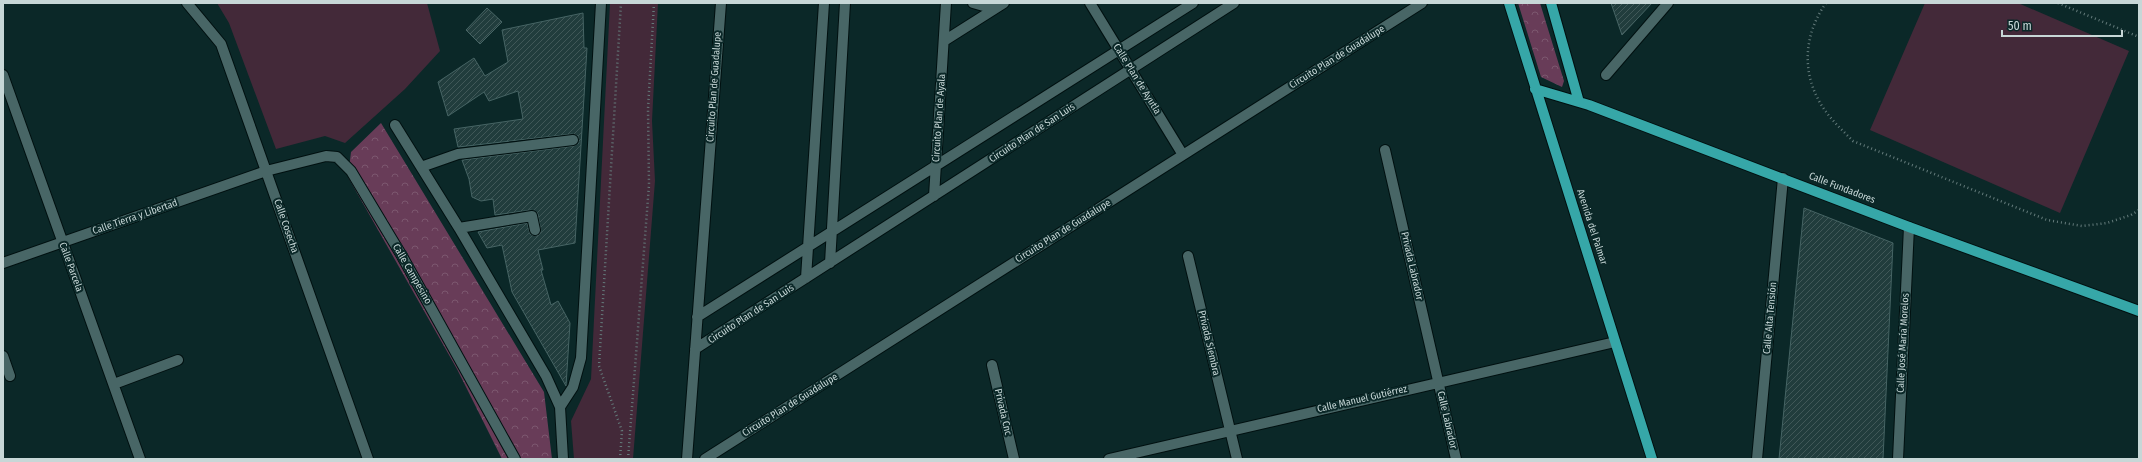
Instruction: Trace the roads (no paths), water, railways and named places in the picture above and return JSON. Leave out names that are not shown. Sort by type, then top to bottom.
[{"type":"main road","name":"Avenida del Palmar","points":[[1509,3],[1652,459]]},
{"type":"main road","points":[[1551,3],[1579,102]]},
{"type":"main road","name":"Calle Fundadores","points":[[1535,89],[1579,102],[1909,227],[2139,311]]},
{"type":"street","name":"Calle Cosecha","points":[[187,3],[221,44],[368,459]]},
{"type":"street","points":[[560,407],[572,387],[581,358],[601,3]]},
{"type":"street","name":"Circuito Plan de Guadalupe","points":[[687,459],[721,3]]},
{"type":"street","points":[[806,278],[824,3]]},
{"type":"street","points":[[830,263],[846,3]]},
{"type":"street","name":"Circuito Plan de Ayala","points":[[934,196],[946,3]]},
{"type":"street","points":[[972,3],[987,7],[1002,4]]},
{"type":"street","name":"Calle Plan de Ayutla","points":[[1090,3],[1183,155]]},
{"type":"street","points":[[697,317],[1193,3]]},
{"type":"street","name":"Circuito Plan de San Luis","points":[[695,349],[1234,3]]},
{"type":"street","name":"Circuito Plan de Guadalupe","points":[[704,459],[1422,3]]},
{"type":"street","points":[[1606,75],[1660,7],[1668,3]]},
{"type":"street","points":[[944,41],[1002,4]]},
{"type":"street","name":"Calle Parcela","points":[[3,75],[140,459]]},
{"type":"street","points":[[395,125],[459,228],[546,376],[560,407],[563,459]]},
{"type":"street","points":[[421,167],[458,154],[573,140]]},
{"type":"street","name":"Privada Labrador","points":[[1385,150],[1438,382]]},
{"type":"street","name":"Calle Campesino","points":[[266,171],[326,156],[337,157],[351,171],[402,256],[515,459]]},
{"type":"street","name":"Calle Tierra y Libertad","points":[[3,263],[266,171]]},
{"type":"street","name":"Calle Alta Tensión","points":[[1757,459],[1783,178]]},
{"type":"street","points":[[459,228],[532,216],[534,230]]},
{"type":"street","name":"Calle José María Morelos","points":[[1898,459],[1909,227]]},
{"type":"street","name":"Privada Siembra","points":[[1188,256],[1237,459]]},
{"type":"street","name":"Calle Manuel Gutiérrez","points":[[1109,459],[1615,342]]},
{"type":"street","points":[[3,356],[10,376]]},
{"type":"street","points":[[114,384],[178,360]]},
{"type":"street","name":"Privada Cnc","points":[[992,365],[1014,459]]},
{"type":"street","name":"Calle Labrador","points":[[1438,382],[1456,459]]}]
